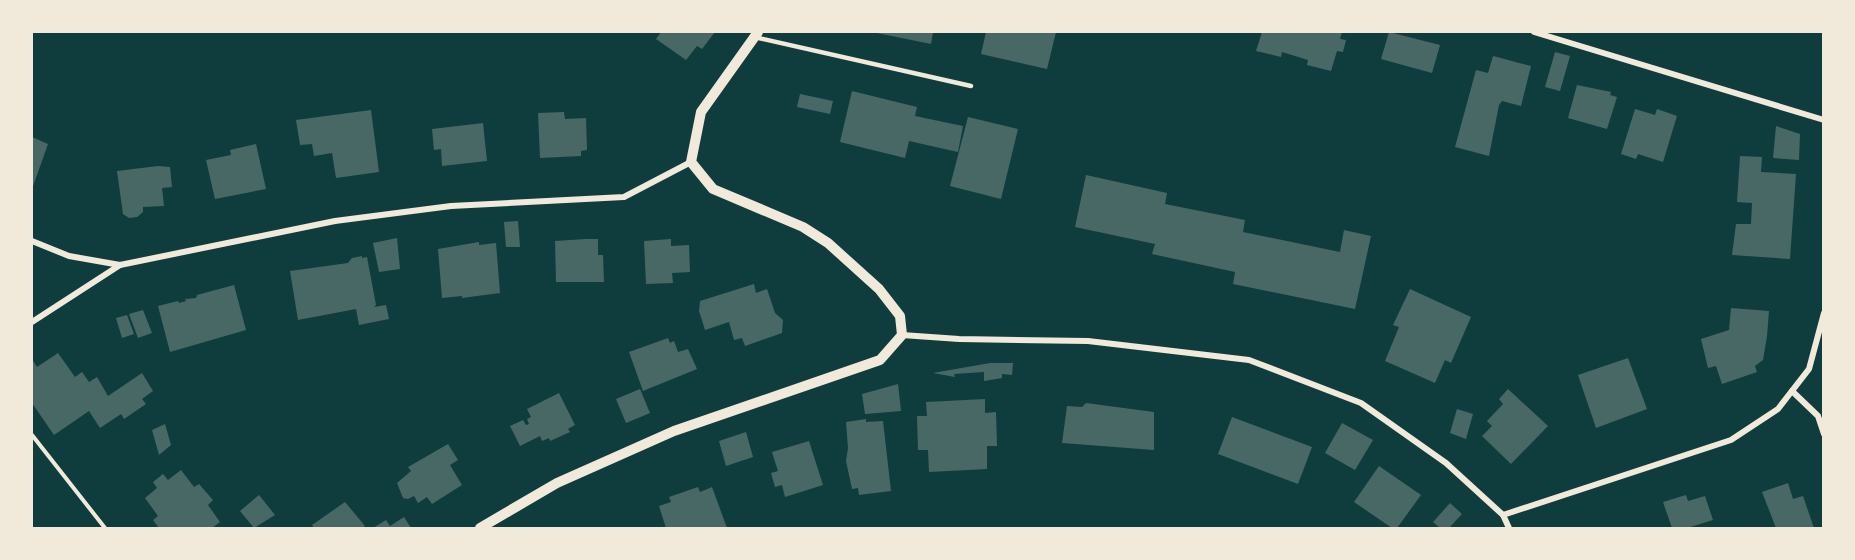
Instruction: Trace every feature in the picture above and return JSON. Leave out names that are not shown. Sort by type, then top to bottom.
[{"type":"street","points":[[1534,32],[1824,120]]},
{"type":"street","points":[[691,162],[701,112],[756,34]]},
{"type":"street","points":[[32,322],[120,265],[335,221],[451,206],[624,197],[691,162]]},
{"type":"street","points":[[480,528],[557,483],[674,431],[880,360],[902,335],[900,316],[879,289],[828,243],[803,227],[713,189],[691,162]]},
{"type":"street","points":[[32,241],[69,256],[120,265]]},
{"type":"street","points":[[1503,515],[1731,440],[1778,409],[1809,369],[1824,313]]},
{"type":"street","points":[[902,335],[959,339],[1088,341],[1249,360],[1361,403],[1446,463],[1503,515],[1509,528]]},
{"type":"street","points":[[1792,391],[1818,416],[1824,434]]},
{"type":"lane","points":[[756,34],[971,86]]},
{"type":"path","points":[[32,435],[105,528]]},
{"type":"building","points":[[661,32],[715,32],[702,49],[697,46],[686,60],[656,39]]},
{"type":"building","points":[[877,32],[933,32],[931,44]]},
{"type":"building","points":[[986,32],[1056,32],[1047,69],[981,54]]},
{"type":"building","points":[[1262,32],[1342,32],[1340,39],[1346,40],[1343,52],[1337,51],[1331,71],[1307,65],[1308,60],[1282,52],[1281,57],[1256,51]]},
{"type":"building","points":[[1389,32],[1440,45],[1432,73],[1381,59]]},
{"type":"building","points":[[1555,52],[1570,56],[1560,91],[1545,87]]},
{"type":"building","points":[[1493,56],[1531,66],[1521,106],[1502,101],[1499,105],[1489,156],[1455,147],[1476,70],[1488,73]]},
{"type":"building","points":[[1577,85],[1611,92],[1610,95],[1617,97],[1607,129],[1568,118]]},
{"type":"building","points":[[852,91],[917,107],[915,116],[963,126],[958,152],[909,141],[905,158],[840,142]]},
{"type":"building","points":[[800,94],[833,101],[830,114],[797,107]]},
{"type":"building","points":[[1635,109],[1655,115],[1657,109],[1677,116],[1663,162],[1638,154],[1636,159],[1621,154]]},
{"type":"building","points":[[371,110],[379,172],[336,178],[332,153],[314,156],[312,144],[300,145],[296,120]]},
{"type":"building","points":[[564,112],[565,119],[586,118],[587,150],[581,151],[581,156],[540,158],[538,113]]},
{"type":"building","points":[[968,117],[1018,129],[1001,199],[950,186]]},
{"type":"building","points":[[483,123],[487,161],[442,166],[441,149],[434,150],[432,129]]},
{"type":"building","points":[[1776,126],[1800,134],[1799,160],[1773,158]]},
{"type":"building","points":[[32,137],[48,144],[32,189]]},
{"type":"building","points":[[256,144],[266,189],[215,199],[206,160],[231,155],[230,150]]},
{"type":"building","points":[[1740,156],[1762,157],[1761,172],[1796,174],[1790,259],[1732,255],[1736,224],[1751,224],[1752,203],[1737,202]]},
{"type":"building","points":[[158,166],[170,167],[172,187],[162,188],[164,206],[143,207],[143,212],[137,217],[129,218],[123,214],[117,171]]},
{"type":"building","points":[[1086,175],[1167,193],[1165,204],[1245,220],[1243,232],[1340,252],[1344,230],[1371,236],[1355,309],[1233,284],[1235,272],[1152,254],[1155,244],[1075,227]]},
{"type":"building","points":[[518,221],[520,247],[506,247],[504,222]]},
{"type":"building","points":[[397,238],[400,269],[379,272],[373,243]]},
{"type":"building","points":[[598,239],[598,255],[603,255],[604,282],[556,282],[555,241]]},
{"type":"building","points":[[671,239],[671,246],[689,245],[690,272],[672,273],[673,283],[646,284],[644,241]]},
{"type":"building","points":[[479,242],[479,245],[496,243],[500,293],[442,298],[438,249]]},
{"type":"building","points":[[362,256],[362,258],[367,257],[376,305],[374,307],[386,305],[389,319],[359,325],[356,309],[298,320],[290,271],[348,263],[352,258]]},
{"type":"building","points":[[754,284],[756,293],[767,289],[775,313],[783,320],[782,333],[745,346],[742,338],[734,340],[729,322],[705,330],[699,311],[700,301]]},
{"type":"building","points":[[234,285],[246,330],[170,352],[158,306],[178,301],[179,303],[186,301],[185,299],[196,298],[197,295]]},
{"type":"building","points":[[1410,289],[1471,317],[1451,363],[1445,360],[1435,383],[1385,361],[1399,327],[1393,325]]},
{"type":"building","points":[[1731,308],[1769,311],[1767,336],[1763,360],[1755,366],[1757,372],[1722,384],[1716,366],[1708,368],[1701,339],[1729,330]]},
{"type":"building","points":[[143,310],[152,333],[138,338],[129,314]]},
{"type":"building","points":[[127,315],[134,334],[122,338],[116,318]]},
{"type":"building","points":[[668,338],[670,343],[674,341],[678,352],[688,349],[697,369],[643,391],[629,352]]},
{"type":"building","points":[[58,353],[75,377],[82,372],[89,382],[97,377],[108,396],[142,373],[153,391],[142,399],[146,404],[124,419],[121,414],[100,428],[89,411],[54,435],[32,403],[32,359],[37,367]]},
{"type":"building","points":[[1628,358],[1647,409],[1596,428],[1578,375]]},
{"type":"building","points":[[990,363],[1013,363],[1012,375],[1002,374],[1002,378],[984,381],[984,372],[954,374],[955,377],[933,373]]},
{"type":"building","points":[[898,384],[901,411],[865,414],[862,394]]},
{"type":"building","points":[[640,389],[650,413],[626,423],[616,399]]},
{"type":"building","points":[[1508,389],[1548,426],[1511,464],[1482,436],[1492,426],[1487,421],[1503,404],[1499,399]]},
{"type":"building","points":[[559,393],[575,425],[568,429],[570,432],[550,441],[549,438],[542,441],[540,436],[520,446],[510,426],[523,420],[526,425],[529,424],[527,419],[531,417],[527,409]]},
{"type":"building","points":[[985,399],[985,413],[996,412],[997,446],[987,446],[987,469],[929,472],[928,450],[918,450],[917,416],[927,416],[926,402]]},
{"type":"building","points":[[1086,403],[1154,412],[1154,450],[1062,443],[1067,406],[1082,407]]},
{"type":"building","points":[[1457,409],[1473,414],[1466,439],[1450,433]]},
{"type":"building","points":[[1232,417],[1312,447],[1298,484],[1218,454]]},
{"type":"building","points":[[866,419],[866,422],[883,421],[891,491],[859,495],[858,488],[852,489],[846,461],[848,448],[846,422]]},
{"type":"building","points":[[1342,423],[1373,440],[1355,470],[1325,453]]},
{"type":"building","points":[[165,424],[171,445],[159,455],[152,430]]},
{"type":"building","points":[[746,432],[753,457],[726,466],[719,441]]},
{"type":"building","points":[[809,441],[823,485],[785,497],[782,485],[775,487],[771,473],[778,471],[772,452]]},
{"type":"building","points":[[448,444],[458,460],[450,465],[462,485],[432,504],[427,497],[418,503],[414,496],[408,499],[403,498],[397,483],[411,471],[408,467]]},
{"type":"building","points":[[1379,466],[1421,495],[1397,528],[1392,528],[1354,502]]},
{"type":"building","points":[[181,470],[194,487],[199,484],[213,500],[208,505],[220,522],[212,528],[159,528],[153,520],[158,516],[145,498],[157,488],[153,482],[163,474],[168,480]]},
{"type":"building","points":[[1788,483],[1793,499],[1803,496],[1814,528],[1776,528],[1762,492]]},
{"type":"building","points":[[698,487],[700,492],[712,487],[727,528],[666,528],[659,506],[671,502],[669,497]]},
{"type":"building","points":[[259,495],[275,515],[254,528],[240,511]]},
{"type":"building","points":[[1686,495],[1688,501],[1705,496],[1713,520],[1687,528],[1672,528],[1663,502]]},
{"type":"building","points":[[345,502],[365,526],[362,528],[314,528],[312,525]]},
{"type":"building","points":[[1450,503],[1462,514],[1449,528],[1440,528],[1433,522]]},
{"type":"building","points":[[404,517],[411,528],[373,528],[386,520],[390,526]]}]
